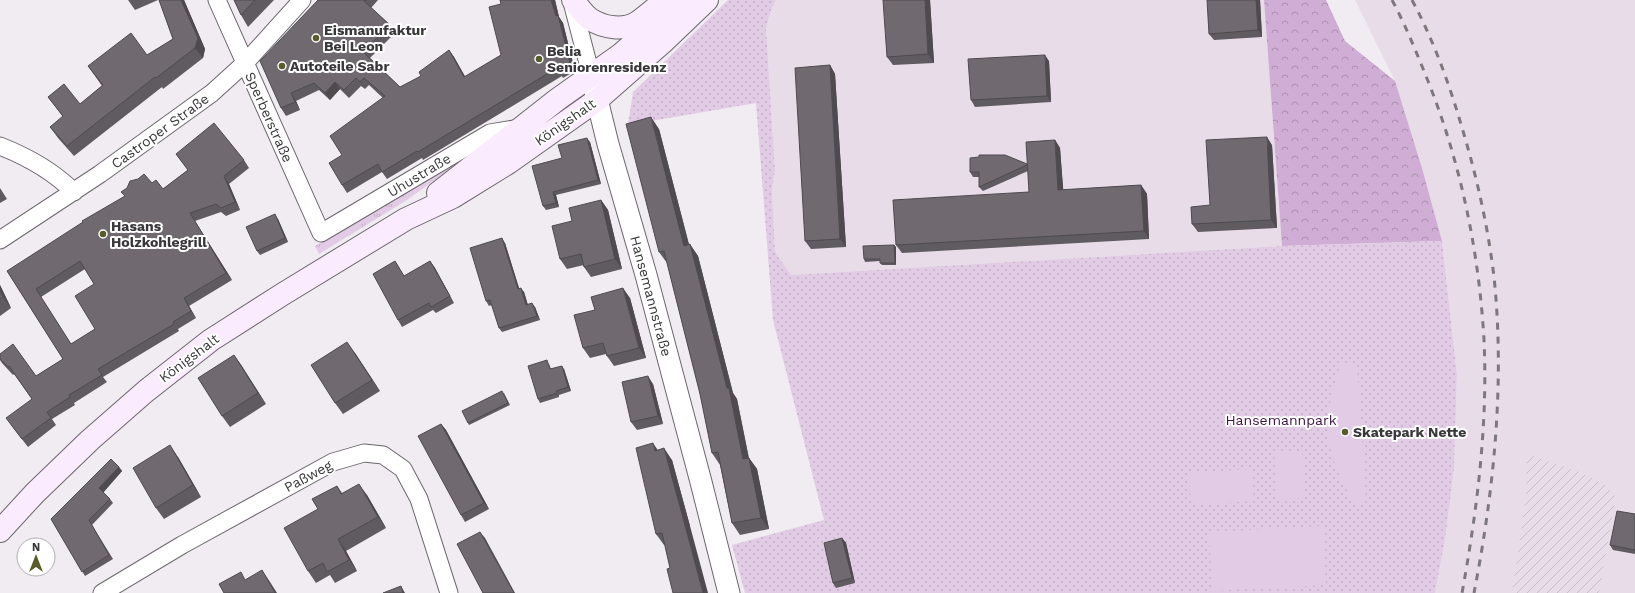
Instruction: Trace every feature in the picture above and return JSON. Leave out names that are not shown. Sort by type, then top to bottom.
[{"type":"main road","points":[[573,0],[590,18],[600,24],[613,27],[626,27],[638,22],[665,0]]},
{"type":"main road","name":"Königshalt","points":[[406,219],[520,128],[620,55],[684,0]]},
{"type":"main road","name":"Königshalt","points":[[0,531],[35,493],[90,440],[146,391],[206,344],[283,294],[406,219],[454,197],[501,168],[597,100],[662,43],[707,0]]},
{"type":"street","name":"Sperberstraße","points":[[217,0],[322,233]]},
{"type":"street","name":"Castroper Straße","points":[[0,240],[74,192],[212,93],[245,63],[302,0]]},
{"type":"street","name":"Hansemannstraße","points":[[573,0],[608,144],[646,275],[729,593]]},
{"type":"street","name":"Uhustraße","points":[[322,233],[490,133],[520,128]]},
{"type":"street","points":[[0,146],[42,166],[74,192]]},
{"type":"street","name":"Paßweg","points":[[102,593],[182,544],[333,462],[364,453],[383,455],[403,469],[419,499],[449,593]]},
{"type":"shaded area","points":[[776,0],[1264,0],[1282,246],[791,275],[775,252],[772,190],[775,170],[766,28],[771,10]]},
{"type":"shaded area","points":[[1355,0],[1635,0],[1635,593],[1435,593],[1445,540],[1454,469],[1457,375],[1442,241],[1422,168],[1395,81]]},
{"type":"shaded area","points":[[1527,454],[1580,472],[1607,486],[1616,497],[1599,593],[1512,593],[1526,497]]},
{"type":"green space","name":"Hansemannpark","points":[[728,0],[776,0],[771,10],[766,28],[775,170],[772,190],[775,252],[791,275],[1282,246],[1442,241],[1457,375],[1454,469],[1445,540],[1435,593],[745,593],[732,545],[824,520],[773,320],[756,103],[628,125],[633,92]]},
{"type":"green space","points":[[1264,0],[1326,0],[1345,41],[1395,81],[1422,168],[1442,241],[1282,246]]},
{"type":"green space","points":[[468,156],[407,200],[319,254],[315,246],[441,168]]},
{"type":"green space","name":"Skatepark Nette","points":[[1340,364],[1357,364],[1366,500],[1355,504],[1338,471],[1330,448],[1328,436],[1328,412]]},
{"type":"green space","points":[[1302,451],[1305,498],[1276,499],[1274,452]]},
{"type":"green space","points":[[1252,469],[1254,501],[1191,505],[1189,473]]},
{"type":"green space","points":[[1323,526],[1326,585],[1212,591],[1209,532]]},
{"type":"building","points":[[159,0],[181,0],[198,38],[195,48],[156,78],[155,77],[67,146],[50,127],[63,116],[48,97],[64,84],[80,104],[103,85],[88,66],[131,33],[147,55],[173,39]]},
{"type":"building","points":[[234,0],[255,0],[241,15]]},
{"type":"building","points":[[318,0],[366,0],[364,1],[390,25],[363,52],[400,87],[421,76],[419,72],[449,50],[464,77],[501,55],[489,7],[501,4],[500,0],[551,0],[556,16],[558,15],[570,63],[558,70],[557,68],[382,172],[378,164],[342,185],[329,163],[342,155],[330,136],[385,96],[364,78],[360,82],[356,78],[344,90],[335,82],[325,93],[314,83],[291,93],[295,102],[281,108],[260,61]]},
{"type":"building","points":[[883,0],[925,0],[928,54],[887,57]]},
{"type":"building","points":[[1207,0],[1256,0],[1258,30],[1209,34]]},
{"type":"building","points":[[1045,55],[1047,96],[971,100],[968,59]]},
{"type":"building","points":[[830,65],[840,239],[805,241],[795,68]]},
{"type":"building","points":[[651,117],[684,246],[690,244],[727,388],[729,388],[743,459],[749,458],[761,518],[732,523],[718,452],[712,453],[700,394],[664,251],[659,252],[626,124]]},
{"type":"building","points":[[214,123],[244,160],[224,176],[235,202],[221,208],[216,204],[190,213],[226,273],[184,298],[191,311],[173,322],[174,324],[98,369],[102,375],[69,395],[70,397],[47,412],[51,418],[22,439],[6,418],[32,399],[9,366],[8,367],[0,359],[0,354],[13,344],[36,376],[63,359],[7,271],[83,222],[82,221],[125,196],[121,192],[127,188],[130,181],[138,179],[144,174],[152,183],[156,180],[163,189],[188,170],[176,154]],"holes":[[[80,261],[94,284],[75,296],[95,329],[71,344],[36,289]]]},
{"type":"building","points":[[1267,137],[1271,220],[1192,224],[1191,207],[1210,205],[1206,140]]},
{"type":"building","points":[[587,138],[598,180],[553,192],[556,203],[543,206],[532,166],[562,158],[558,145]]},
{"type":"building","points":[[1055,140],[1058,190],[1141,185],[1144,231],[896,245],[893,200],[1029,192],[1026,142]]},
{"type":"building","points":[[979,155],[1005,155],[1027,165],[979,187],[979,172],[970,172],[970,158],[979,157]]},
{"type":"building","points":[[601,200],[615,259],[584,267],[581,254],[560,259],[552,226],[572,221],[569,208]]},
{"type":"building","points":[[275,214],[285,238],[257,251],[246,227]]},
{"type":"building","points":[[502,238],[518,289],[521,288],[526,305],[532,303],[537,316],[499,328],[490,300],[486,301],[470,248]]},
{"type":"building","points":[[894,245],[895,263],[880,263],[880,259],[864,259],[863,246]]},
{"type":"building","points":[[395,261],[404,276],[430,261],[450,296],[431,307],[429,303],[398,320],[373,274]]},
{"type":"building","points":[[623,288],[639,348],[607,356],[603,343],[583,348],[574,315],[595,310],[591,297]]},
{"type":"building","points":[[0,290],[3,297],[0,299]]},
{"type":"building","points":[[347,342],[372,380],[335,403],[311,365]]},
{"type":"building","points":[[234,355],[258,393],[222,416],[198,378]]},
{"type":"building","points":[[547,360],[550,369],[562,366],[568,387],[556,391],[557,393],[538,399],[528,366]]},
{"type":"building","points":[[648,376],[658,416],[631,422],[622,382]]},
{"type":"building","points":[[502,391],[508,403],[468,423],[462,411]]},
{"type":"building","points":[[441,424],[484,503],[461,515],[418,436]]},
{"type":"building","points":[[653,443],[655,451],[664,448],[703,593],[673,593],[667,569],[670,568],[662,533],[656,534],[636,448]]},
{"type":"building","points":[[170,445],[193,485],[156,508],[133,468]]},
{"type":"building","points":[[111,459],[119,467],[99,488],[110,499],[89,520],[109,555],[82,572],[51,519]]},
{"type":"building","points":[[359,484],[378,517],[338,539],[349,560],[327,572],[323,563],[308,571],[284,528],[318,509],[312,499],[337,486],[341,494]]},
{"type":"building","points":[[1617,511],[1635,514],[1635,550],[1610,545]]},
{"type":"building","points":[[480,532],[514,593],[483,593],[457,544]]},
{"type":"building","points":[[842,538],[852,578],[833,583],[824,543]]},
{"type":"building","points":[[262,570],[275,593],[224,593],[219,584],[241,572],[245,580]]},
{"type":"building","points":[[401,586],[403,593],[383,593]]},
{"type":"railway","points":[[1392,0],[1407,30],[1428,81],[1450,144],[1459,176],[1473,241],[1482,307],[1485,372],[1483,435],[1477,499],[1462,593]]},
{"type":"railway","points":[[1412,0],[1441,64],[1453,97],[1482,203],[1494,277],[1498,356],[1496,436],[1487,515],[1474,593]]},
{"type":"place","name":"Eismanufaktur Bei Leon","points":[[316,38]]},
{"type":"place","name":"Belia Seniorenresidenz","points":[[539,59]]},
{"type":"place","name":"Autoteile Sabr","points":[[282,66]]},
{"type":"place","name":"Hasans Holzkohlegrill","points":[[103,234]]},
{"type":"place","name":"Skatepark Nette","points":[[1345,432]]}]
